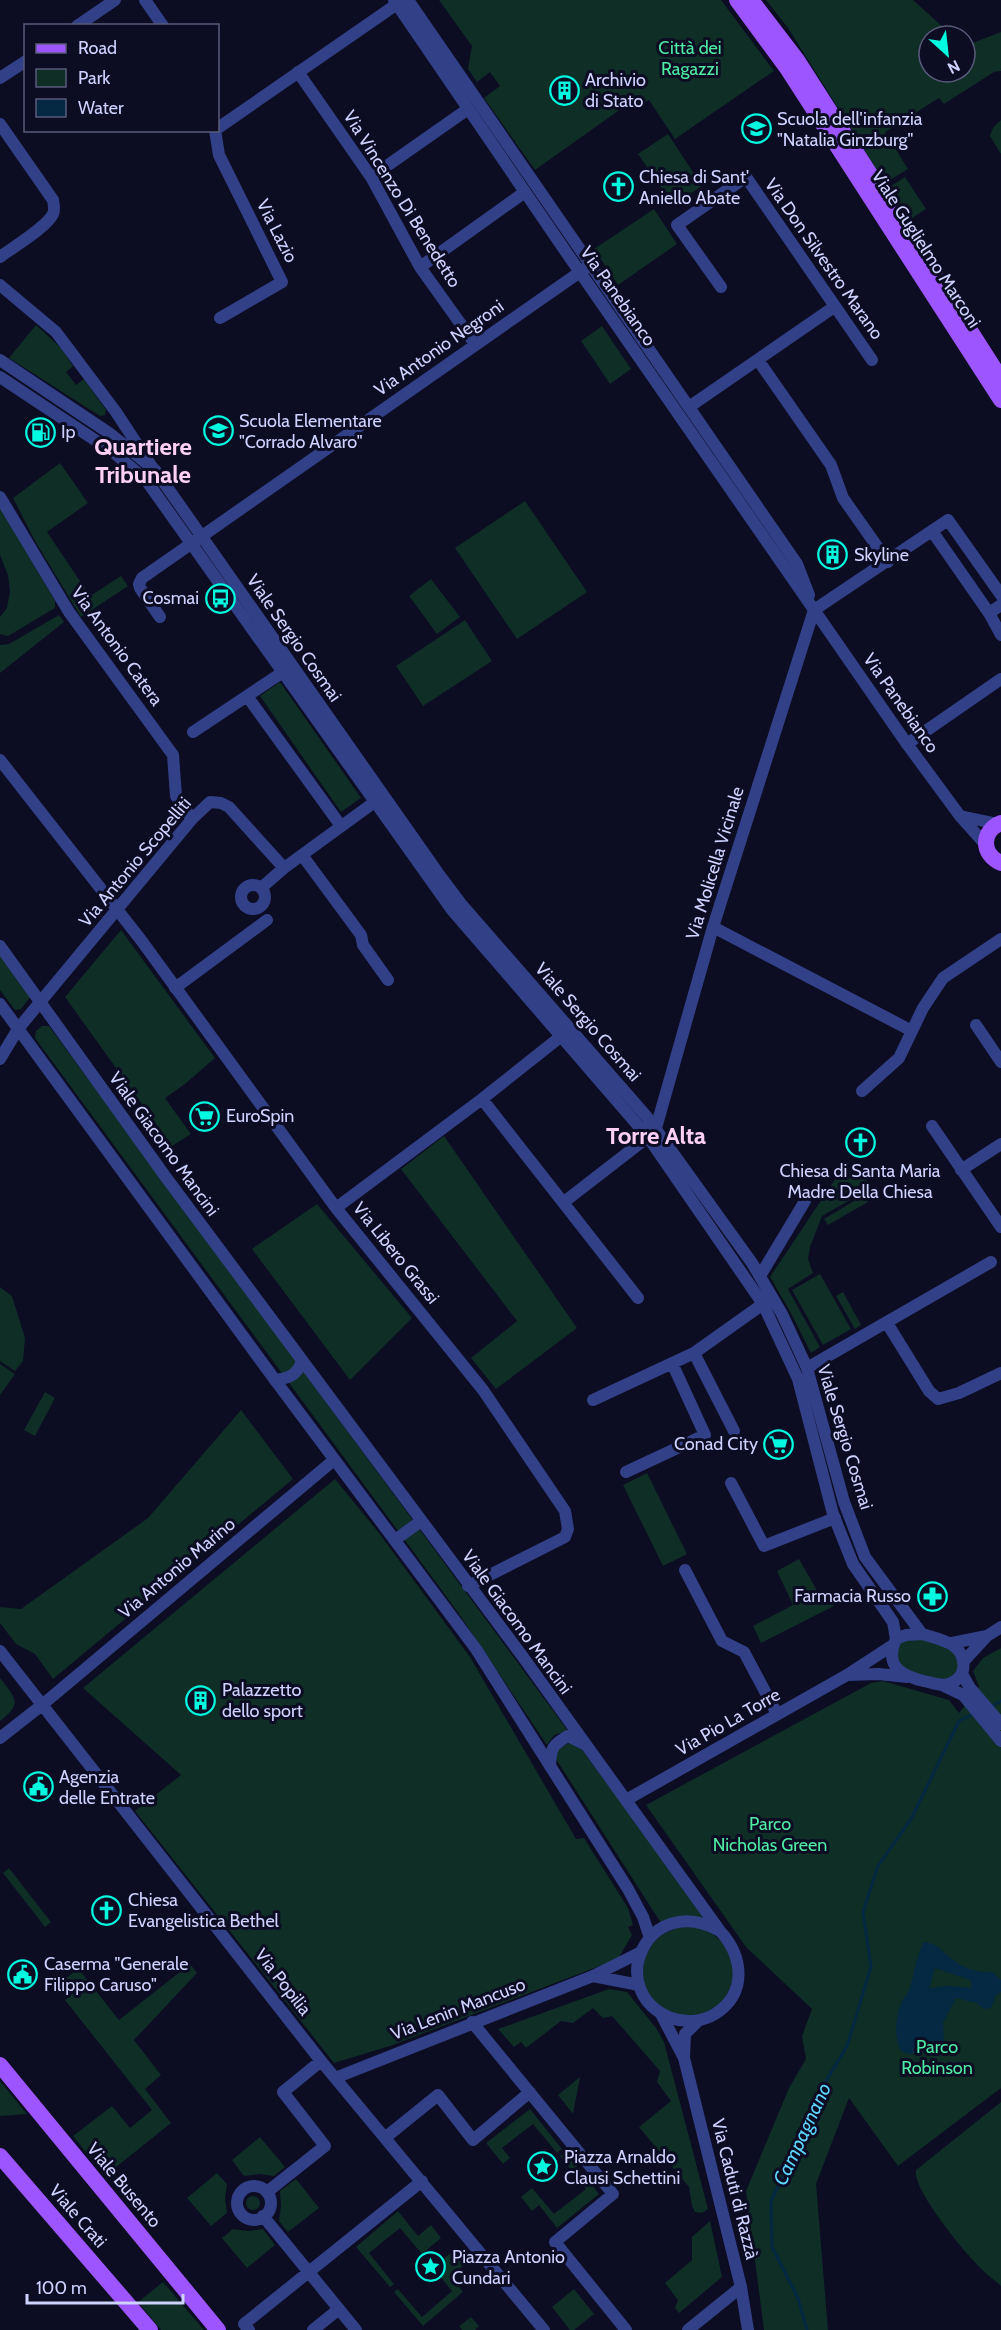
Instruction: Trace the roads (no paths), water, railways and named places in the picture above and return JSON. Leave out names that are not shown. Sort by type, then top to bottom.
[{"type":"main road","name":"Viale Guglielmo Marconi","points":[[737,0],[787,68],[1001,400]]},
{"type":"main road","name":"Viale Guglielmo Marconi","points":[[751,0],[797,60],[1001,379]]},
{"type":"main road","points":[[999,823],[988,832],[985,844],[990,856],[1001,862]]},
{"type":"main road","name":"Viale Busento","points":[[0,2065],[218,2330]]},
{"type":"main road","name":"Viale Crati","points":[[0,2156],[150,2330]]},
{"type":"street","points":[[80,24],[115,0]]},
{"type":"street","points":[[145,0],[161,24]]},
{"type":"street","points":[[219,127],[400,1]]},
{"type":"street","name":"Via Panebianco","points":[[400,1],[468,109],[525,192],[689,407],[797,564],[814,610]]},
{"type":"street","name":"Via Panebianco","points":[[400,1],[585,268],[814,610],[907,744],[960,816],[985,844]]},
{"type":"street","points":[[0,78],[24,62]]},
{"type":"street","name":"Via Vincenzo Di Benedetto","points":[[298,72],[371,177],[420,267],[475,345]]},
{"type":"street","points":[[371,177],[468,109]]},
{"type":"street","points":[[0,124],[53,200],[54,207],[52,215],[45,224],[0,257]]},
{"type":"street","name":"Via Lazio","points":[[216,132],[219,155],[282,282],[220,318]]},
{"type":"street","name":"Via Don Silvestro Marano","points":[[721,287],[677,225],[746,177],[872,360]]},
{"type":"street","points":[[420,267],[525,192]]},
{"type":"street","name":"Via Antonio Negroni","points":[[160,617],[140,588],[140,581],[195,540],[585,268]]},
{"type":"street","name":"Viale Sergio Cosmai","points":[[0,285],[56,332],[116,412],[150,475],[283,672],[452,910],[566,1032]]},
{"type":"street","points":[[689,407],[834,307]]},
{"type":"street","points":[[0,360],[109,433],[150,475]]},
{"type":"street","points":[[758,360],[831,465],[843,498],[888,562]]},
{"type":"street","points":[[0,377],[150,475]]},
{"type":"street","points":[[109,433],[117,420],[116,412]]},
{"type":"street","name":"Via Antonio Catera","points":[[0,496],[69,612],[173,755],[176,796],[192,819]]},
{"type":"street","points":[[814,610],[948,520],[1001,595]]},
{"type":"street","points":[[930,533],[989,613],[1001,636]]},
{"type":"street","name":"Viale Sergio Cosmai","points":[[195,540],[462,905],[652,1132],[760,1276],[782,1314],[807,1368],[844,1503],[865,1557],[922,1634]]},
{"type":"street","points":[[989,613],[1001,604]]},
{"type":"street","name":"Via Molicella Vicinale","points":[[652,1132],[713,927],[814,610]]},
{"type":"street","points":[[193,732],[283,672]]},
{"type":"street","points":[[907,744],[1001,679]]},
{"type":"street","points":[[247,696],[341,826]]},
{"type":"street","name":"Via Libero Grassi","points":[[0,760],[118,909],[336,1208],[483,1390],[565,1512],[568,1528],[565,1537],[468,1586]]},
{"type":"street","points":[[261,888],[284,868],[376,801]]},
{"type":"street","name":"Via Antonio Scopelliti","points":[[0,1059],[18,1029],[192,819],[210,802],[221,803],[229,807],[284,868]]},
{"type":"street","points":[[960,816],[999,823]]},
{"type":"street","points":[[302,855],[361,935],[363,945],[388,980]]},
{"type":"street","points":[[175,988],[267,920]]},
{"type":"street","points":[[713,927],[912,1031]]},
{"type":"street","points":[[862,1091],[899,1058],[923,1008],[943,978],[1001,939]]},
{"type":"street","name":"Viale Giacomo Mancini","points":[[0,946],[165,1176],[523,1657],[730,1942],[739,1969],[737,1987],[728,2002],[715,2014],[698,2021]]},
{"type":"street","points":[[0,1004],[334,1460],[476,1649],[628,1889],[643,1917],[650,1938]]},
{"type":"street","points":[[975,1025],[1001,1062]]},
{"type":"street","points":[[336,1208],[482,1099],[566,1032]]},
{"type":"street","points":[[482,1099],[638,1298]]},
{"type":"street","points":[[932,1126],[1001,1227]]},
{"type":"street","points":[[564,1202],[652,1132]]},
{"type":"street","name":"Viale Sergio Cosmai","points":[[652,1132],[763,1304],[798,1379],[835,1518],[853,1564],[893,1622],[894,1642]]},
{"type":"street","points":[[961,1170],[1001,1144]]},
{"type":"street","points":[[760,1276],[805,1201]]},
{"type":"street","points":[[807,1368],[991,1262]]},
{"type":"street","points":[[593,1400],[694,1353],[763,1304]]},
{"type":"street","points":[[887,1323],[929,1390],[938,1399],[959,1393],[1001,1373]]},
{"type":"street","points":[[694,1353],[735,1431]]},
{"type":"street","points":[[275,1380],[289,1378],[299,1371],[303,1361]]},
{"type":"street","points":[[626,1472],[705,1435],[672,1363]]},
{"type":"street","name":"Via Antonio Marino","points":[[0,1738],[334,1460]]},
{"type":"street","points":[[731,1482],[765,1546],[835,1518]]},
{"type":"street","points":[[395,1540],[421,1521]]},
{"type":"street","points":[[685,1570],[722,1641],[744,1652],[777,1714]]},
{"type":"street","points":[[942,1685],[952,1683],[987,1636],[1001,1627]]},
{"type":"street","points":[[987,1636],[952,1643],[922,1634],[906,1635],[894,1642],[894,1665],[908,1678],[967,1691],[1001,1724]]},
{"type":"street","name":"Via Pio La Torre","points":[[626,1800],[848,1675],[894,1642]]},
{"type":"street","points":[[952,1643],[960,1652],[967,1691],[1001,1741]]},
{"type":"street","name":"Via Popilia","points":[[0,1651],[321,2061],[544,2330]]},
{"type":"street","name":"Via Pio La Torre","points":[[848,1675],[879,1674],[908,1678]]},
{"type":"street","points":[[550,1766],[551,1749],[558,1742],[568,1736],[584,1744]]},
{"type":"street","points":[[698,2021],[679,2021],[661,2014],[644,1996],[637,1974],[641,1952],[650,1938],[669,1925],[691,1920],[706,1923],[720,1931]]},
{"type":"street","name":"Via Lenin Mancuso","points":[[335,2078],[472,2022],[594,1976],[641,1952]]},
{"type":"street","points":[[594,1976],[639,1985]]},
{"type":"street","name":"Via Caduti di Razzà","points":[[661,2014],[684,2058],[741,2287],[748,2330]]},
{"type":"street","name":"Via Caduti di Razzà","points":[[684,2058],[685,2034],[698,2021]]},
{"type":"street","points":[[472,2022],[613,2194],[555,2242],[626,2330]]},
{"type":"street","points":[[267,2192],[326,2146],[283,2092],[321,2061]]},
{"type":"street","points":[[386,2137],[438,2095],[473,2140],[530,2092]]},
{"type":"street","points":[[249,2330],[244,2324],[422,2181]]},
{"type":"street","points":[[258,2186],[267,2192],[270,2208],[263,2216],[253,2219],[243,2216],[237,2206],[242,2190],[258,2186]]},
{"type":"street","points":[[263,2216],[356,2330]]},
{"type":"street","points":[[688,2330],[741,2287]]},
{"type":"street","points":[[313,2330],[339,2308]]},
{"type":"water","points":[[924,1942],[933,1944],[966,1967],[981,1972],[992,1972],[1001,1980],[1001,1992],[996,1995],[991,2008],[985,2009],[976,2003],[956,1998],[943,2023],[944,2042],[941,2049],[910,2054],[901,2051],[897,2040],[897,2016],[910,1987]],"holes":[[[935,1968],[970,1980],[972,1988],[950,1986],[929,1988]]]},
{"type":"waterway","name":"Campagnano","points":[[989,1707],[1001,1701]]},
{"type":"waterway","name":"Campagnano","points":[[807,2330],[798,2298],[772,2247],[771,2201],[804,2133],[814,2101],[847,2046],[871,1967],[863,1912],[878,1866],[911,1819],[959,1721],[975,1713]]},
{"type":"place","name":"Archivio di Stato","points":[[564,90]]},
{"type":"place","name":"Scuola dell'infanzia \"Natalia Ginzburg\"","points":[[756,129]]},
{"type":"place","name":"Chiesa di Sant' Aniello Abate","points":[[618,187]]},
{"type":"place","name":"Scuola Elementare \"Corrado Alvaro\"","points":[[218,431]]},
{"type":"place","name":"Ip","points":[[40,432]]},
{"type":"place","name":"Skyline","points":[[833,555]]},
{"type":"place","name":"Cosmai","points":[[220,598]]},
{"type":"place","name":"EuroSpin","points":[[205,1116]]},
{"type":"place","name":"Chiesa di Santa Maria Madre Della Chiesa","points":[[860,1142]]},
{"type":"place","name":"Conad City","points":[[779,1444]]},
{"type":"place","name":"Farmacia Russo","points":[[932,1596]]},
{"type":"place","name":"Palazzetto dello sport","points":[[201,1700]]},
{"type":"place","name":"Agenzia delle Entrate","points":[[38,1787]]},
{"type":"place","name":"Chiesa Evangelistica Bethel","points":[[107,1910]]},
{"type":"place","name":"Caserma \"Generale Filippo Caruso\"","points":[[23,1974]]},
{"type":"place","name":"Piazza Arnaldo Clausi Schettini","points":[[543,2167]]},
{"type":"place","name":"Piazza Antonio Cundari","points":[[431,2267]]},
{"type":"district","name":"Quartiere Tribunale","points":[[143,461]]},
{"type":"district","name":"Torre Alta","points":[[656,1136]]},
{"type":"park label","name":"Città dei Ragazzi","points":[[690,58]]},
{"type":"park label","name":"Parco Nicholas Green","points":[[770,1834]]},
{"type":"park label","name":"Parco Robinson","points":[[937,2057]]}]
